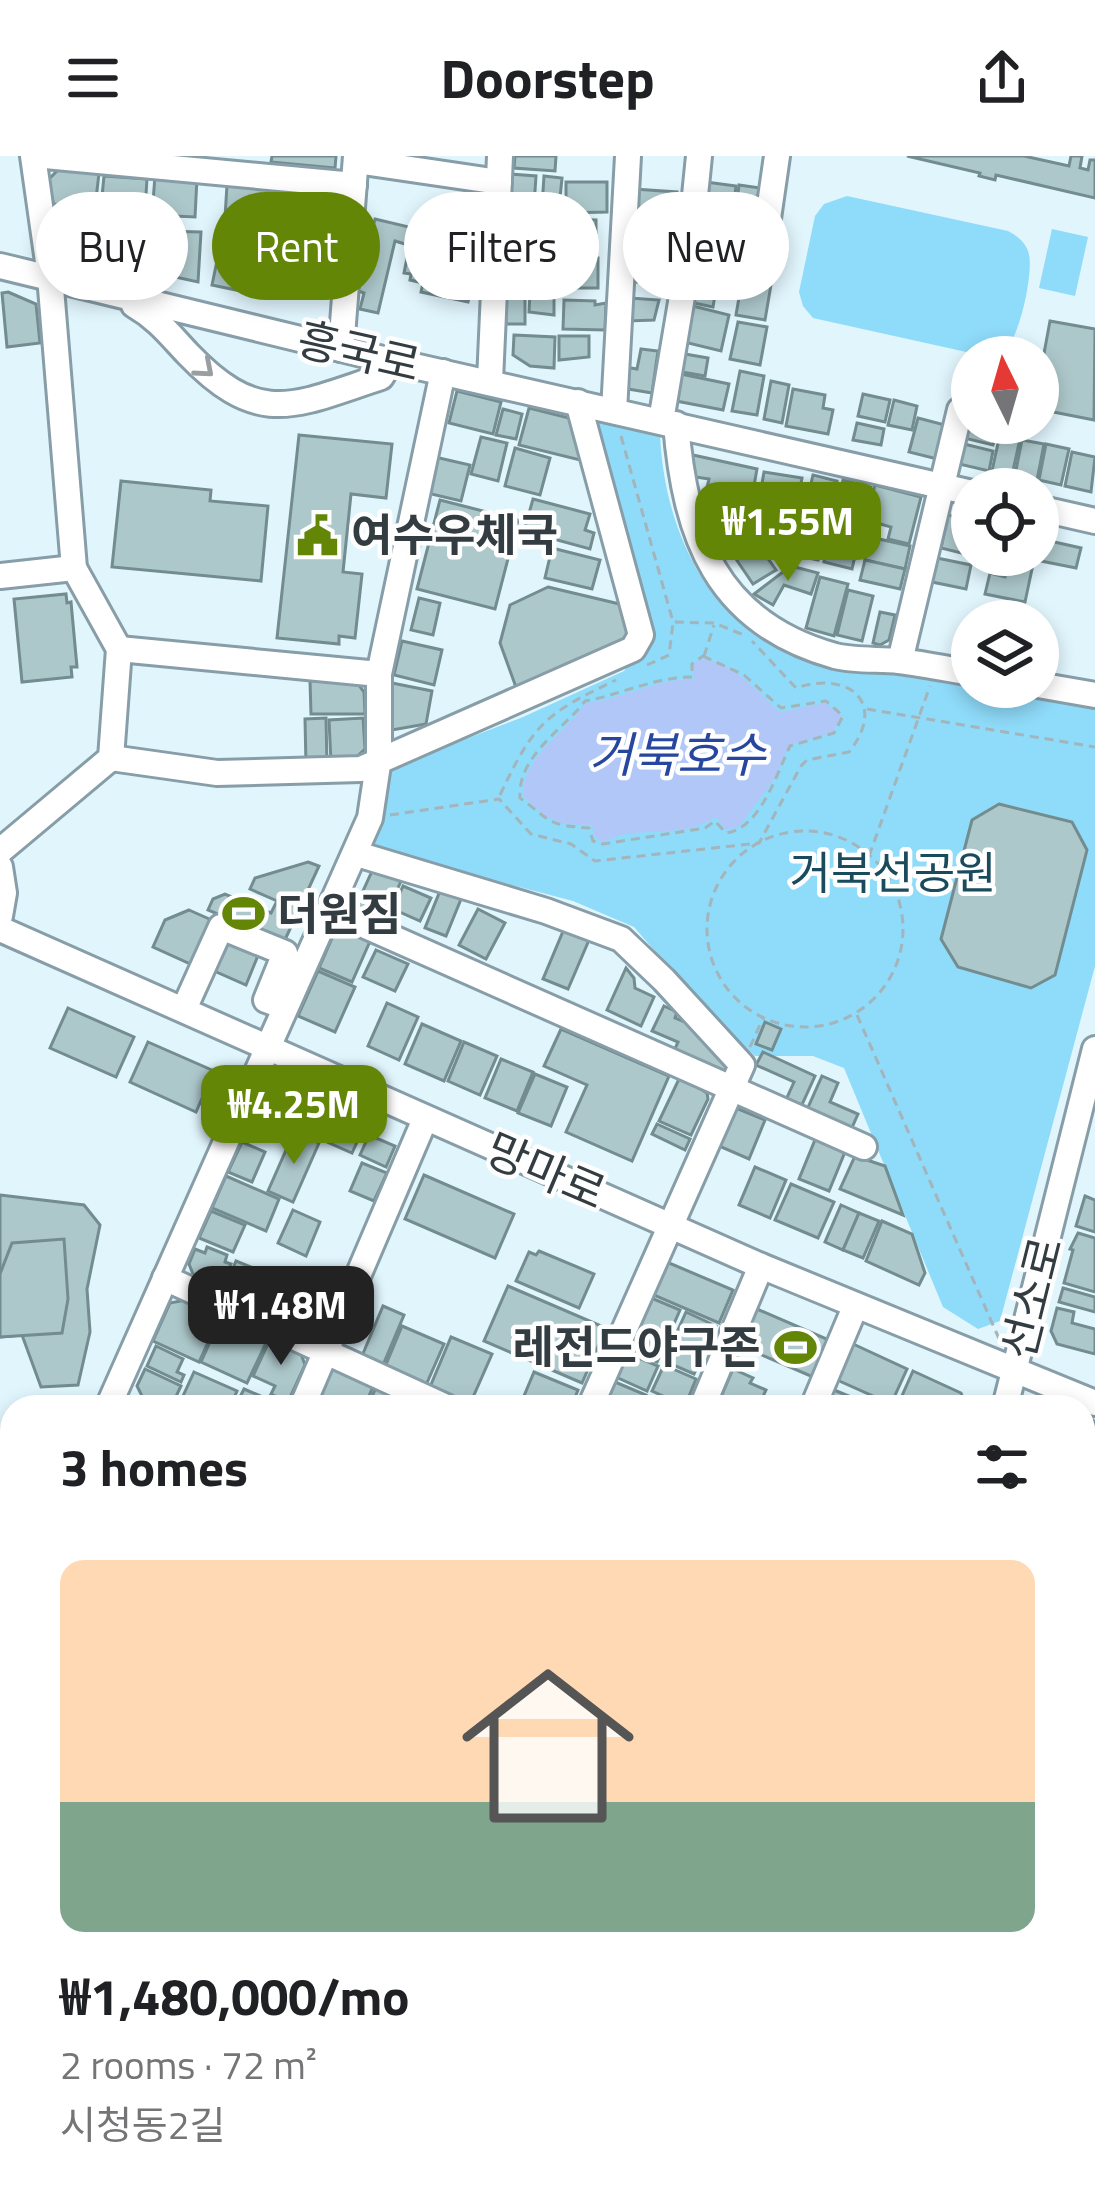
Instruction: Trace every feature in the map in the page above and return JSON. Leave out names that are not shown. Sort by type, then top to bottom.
[{"type":"street","points":[[33,156],[38,192]]},
{"type":"street","points":[[45,156],[500,169],[490,381]]},
{"type":"street","points":[[614,411],[628,156]]},
{"type":"street","points":[[695,192],[699,156]]},
{"type":"street","points":[[772,192],[777,156]]},
{"type":"street","points":[[341,349],[355,167]]},
{"type":"street","name":"흥국로","points":[[0,266],[36,273]]},
{"type":"street","points":[[0,851],[111,758],[119,649],[74,568],[52,300]]},
{"type":"street","points":[[126,300],[156,318],[211,376],[262,405],[300,404],[381,377],[391,361]]},
{"type":"street","name":"흥국로","points":[[141,300],[951,489]]},
{"type":"street","points":[[684,300],[669,422],[698,544],[717,579],[743,608],[777,631],[838,657],[951,669]]},
{"type":"street","points":[[119,1395],[165,1278],[370,818],[379,758],[379,674],[443,372]]},
{"type":"street","points":[[111,758],[217,773],[361,769],[633,649],[641,634],[578,402]]},
{"type":"street","points":[[900,661],[952,444]]},
{"type":"street","points":[[1059,512],[1095,520]]},
{"type":"street","points":[[0,575],[74,568]]},
{"type":"street","points":[[119,649],[379,674]]},
{"type":"street","points":[[1059,688],[1095,694]]},
{"type":"street","points":[[357,854],[547,911],[621,939],[742,1065],[595,1395]]},
{"type":"street","points":[[0,867],[4,893],[0,916]]},
{"type":"street","points":[[332,911],[864,1147]]},
{"type":"street","points":[[184,1009],[220,927],[285,953],[266,1000],[286,1007]]},
{"type":"street","name":"망마로","points":[[0,929],[1060,1395]]},
{"type":"street","name":"선소로","points":[[1008,1395],[1088,1109],[1095,1049]]},
{"type":"street","points":[[307,1395],[425,1119]]},
{"type":"street","points":[[707,1395],[761,1266]]},
{"type":"street","points":[[165,1278],[417,1395]]},
{"type":"street","points":[[818,1395],[855,1307]]},
{"type":"path","points":[[614,411],[673,622],[669,655],[647,665]]},
{"type":"path","points":[[673,622],[715,623],[748,636],[796,688],[835,683],[859,694],[866,708],[861,731],[848,752],[807,760],[801,766],[759,843]]},
{"type":"path","points":[[704,656],[744,675],[781,708],[826,701],[843,716],[834,733],[790,746],[777,779],[743,828],[726,833],[715,821],[705,828],[603,844],[592,841],[589,828],[544,819],[520,798],[519,787],[540,747],[564,722],[578,715],[585,701],[692,677],[692,664],[704,656],[715,623]]},
{"type":"path","points":[[869,856],[937,667]]},
{"type":"path","points":[[499,799],[536,729],[561,706],[626,676]]},
{"type":"path","points":[[866,708],[1095,747]]},
{"type":"path","points":[[499,799],[531,834],[571,844],[595,861],[759,843]]},
{"type":"path","points":[[370,818],[499,799]]},
{"type":"path","points":[[812,832],[839,837],[869,856],[883,869],[896,893],[903,920],[902,947],[893,973],[877,996],[856,1013],[810,1027],[763,1018],[737,1000],[718,976],[708,947],[707,916],[716,886],[734,861],[759,843],[785,833],[812,832]]},
{"type":"path","points":[[856,1013],[1013,1372]]},
{"type":"path","points":[[742,1065],[763,1018]]},
{"type":"green space","points":[[847,196],[1008,231],[1020,239],[1028,251],[1030,271],[1014,336],[951,336],[951,349],[813,318],[799,292],[815,216],[824,204]]},
{"type":"green space","points":[[1052,229],[1088,237],[1075,296],[1039,288]]},
{"type":"green space","name":"거북선공원","points":[[591,414],[660,434],[671,507],[700,574],[747,628],[777,648],[825,665],[951,682],[951,708],[1059,708],[1059,702],[1095,708],[1095,966],[1000,1321],[978,1329],[943,1307],[844,1068],[813,1056],[755,1056],[705,1009],[634,927],[573,901],[373,849],[388,769],[523,717],[624,671],[652,634]]},
{"type":"water","name":"거북호수","points":[[699,659],[733,671],[780,712],[826,703],[842,716],[833,732],[789,745],[775,778],[738,828],[725,829],[716,817],[693,827],[621,835],[603,842],[595,838],[592,825],[564,824],[545,816],[523,796],[538,756],[585,703],[693,679],[693,665]]},
{"type":"building","points":[[272,156],[336,156],[335,168],[271,162]]},
{"type":"building","points":[[515,156],[556,156],[555,171],[514,168]]},
{"type":"building","points":[[907,156],[1024,156],[1069,166],[1071,156],[1082,156],[1080,168],[1088,170],[1090,160],[1095,160],[1095,198],[996,175],[995,180]]},
{"type":"building","points":[[59,169],[99,173],[97,192],[51,192],[49,179]]},
{"type":"building","points":[[510,174],[536,176],[535,192],[509,192]]},
{"type":"building","points":[[104,176],[147,179],[146,192],[102,192]]},
{"type":"building","points":[[155,176],[197,178],[195,217],[188,217],[188,192],[154,192]]},
{"type":"building","points":[[544,176],[562,178],[561,192],[543,192]]},
{"type":"building","points":[[566,182],[607,182],[607,212],[599,212],[599,192],[566,192]]},
{"type":"building","points":[[706,182],[736,186],[735,192],[704,192]]},
{"type":"building","points":[[227,185],[269,188],[269,192],[227,192]]},
{"type":"building","points":[[739,185],[760,188],[759,192],[738,192]]},
{"type":"building","points":[[380,220],[404,226],[404,244],[395,241],[378,313],[360,309],[362,300],[380,300]]},
{"type":"building","points":[[188,232],[201,232],[198,282],[188,280]]},
{"type":"building","points":[[2,293],[36,304],[40,343],[7,347]]},
{"type":"building","points":[[505,300],[525,300],[525,324],[506,324]]},
{"type":"building","points":[[530,300],[554,300],[554,315],[529,312]]},
{"type":"building","points":[[564,300],[606,303],[605,330],[563,329]]},
{"type":"building","points":[[630,300],[659,300],[654,320],[628,321]]},
{"type":"building","points":[[695,300],[714,300],[713,307]]},
{"type":"building","points":[[739,300],[768,300],[765,320],[736,315]]},
{"type":"building","points":[[693,306],[729,315],[721,351],[684,342]]},
{"type":"building","points":[[1050,321],[1095,329],[1094,420],[1059,413],[1059,336],[1047,336]]},
{"type":"building","points":[[738,322],[767,327],[760,365],[730,359]]},
{"type":"building","points":[[514,335],[555,337],[554,368],[530,366],[513,355]]},
{"type":"building","points":[[559,336],[589,336],[589,357],[559,360]]},
{"type":"building","points":[[641,349],[658,351],[652,393],[622,388],[625,367],[637,369]]},
{"type":"building","points":[[685,354],[708,358],[705,376],[682,372]]},
{"type":"building","points":[[740,371],[764,376],[757,415],[732,411]]},
{"type":"building","points":[[681,374],[729,384],[723,410],[676,401]]},
{"type":"building","points":[[771,381],[789,385],[782,423],[764,419]]},
{"type":"building","points":[[793,389],[825,395],[823,408],[833,410],[828,434],[786,426]]},
{"type":"building","points":[[457,391],[501,402],[493,434],[449,423]]},
{"type":"building","points":[[863,394],[890,400],[885,422],[858,416]]},
{"type":"building","points":[[894,400],[917,406],[912,430],[888,425]]},
{"type":"building","points":[[529,408],[573,419],[583,446],[580,460],[519,445]]},
{"type":"building","points":[[503,409],[522,414],[516,439],[496,435]]},
{"type":"building","points":[[918,418],[945,425],[937,459],[909,452]]},
{"type":"building","points":[[857,423],[884,429],[881,445],[853,440]]},
{"type":"building","name":"여수우체국","points":[[299,435],[392,444],[386,498],[351,494],[343,572],[362,574],[355,638],[339,636],[339,644],[277,638]]},
{"type":"building","points":[[481,437],[507,443],[498,481],[471,474]]},
{"type":"building","points":[[964,444],[993,451],[990,468],[959,464]]},
{"type":"building","points":[[998,444],[1019,444],[1014,468],[993,468]]},
{"type":"building","points":[[1021,444],[1044,444],[1039,468],[1016,468]]},
{"type":"building","points":[[1046,444],[1069,449],[1061,485],[1059,468],[1041,468]]},
{"type":"building","points":[[515,448],[550,458],[540,495],[505,486]]},
{"type":"building","points":[[1072,452],[1095,457],[1091,492],[1065,486]]},
{"type":"building","points":[[693,455],[757,469],[744,541],[757,543],[776,570],[753,584],[723,540],[727,509],[703,504],[709,479],[689,476]]},
{"type":"building","points":[[435,457],[470,465],[461,501],[427,493]]},
{"type":"building","points":[[764,472],[802,478],[797,502],[760,495]]},
{"type":"building","points":[[813,475],[837,481],[828,520],[804,514]]},
{"type":"building","points":[[843,480],[871,487],[852,569],[824,562]]},
{"type":"building","points":[[121,481],[211,490],[210,501],[268,506],[261,581],[112,567]]},
{"type":"building","points":[[875,485],[921,497],[909,544],[888,539],[891,527],[866,520]]},
{"type":"building","points":[[533,499],[590,514],[585,530],[594,533],[590,549],[524,531]]},
{"type":"building","points":[[440,500],[518,520],[495,609],[417,589]]},
{"type":"building","points":[[804,514],[828,520],[818,560],[795,555]]},
{"type":"building","points":[[948,515],[951,516],[951,550],[941,548]]},
{"type":"building","points":[[870,537],[910,546],[905,569],[865,560]]},
{"type":"building","points":[[1059,543],[1081,548],[1076,568],[1059,565]]},
{"type":"building","points":[[552,548],[600,560],[592,589],[545,578]]},
{"type":"building","points":[[937,558],[951,561],[951,576],[969,576],[966,589],[932,582]]},
{"type":"building","points":[[865,560],[905,569],[900,589],[860,580]]},
{"type":"building","points":[[791,566],[818,573],[811,594],[784,585],[773,605],[754,594]]},
{"type":"building","points":[[989,576],[1031,576],[1025,600],[985,594]]},
{"type":"building","points":[[820,577],[848,584],[834,636],[806,628]]},
{"type":"building","points":[[548,587],[628,606],[629,643],[517,690],[500,643],[510,605]]},
{"type":"building","points":[[848,590],[873,596],[862,641],[837,635]]},
{"type":"building","points":[[66,594],[67,603],[71,602],[77,667],[71,667],[72,677],[22,682],[14,599]]},
{"type":"building","points":[[419,598],[440,603],[433,635],[411,630]]},
{"type":"building","points":[[880,612],[895,615],[889,640],[880,645],[873,643]]},
{"type":"building","points":[[402,641],[442,650],[434,685],[394,675]]},
{"type":"building","points":[[310,681],[356,681],[364,692],[365,714],[311,714]]},
{"type":"building","points":[[392,683],[432,691],[426,724],[392,730]]},
{"type":"building","points":[[326,718],[327,766],[306,766],[305,719]]},
{"type":"building","points":[[363,718],[365,749],[353,760],[331,762],[329,720]]},
{"type":"building","points":[[999,804],[1072,822],[1087,850],[1055,975],[1031,988],[958,967],[941,939],[972,820]]},
{"type":"building","points":[[308,862],[319,866],[284,942],[208,910],[213,899],[225,894],[271,913],[277,901],[250,889],[255,878]]},
{"type":"building","points":[[373,869],[401,881],[381,926],[353,913]]},
{"type":"building","points":[[403,886],[431,898],[420,921],[393,909]]},
{"type":"building","points":[[440,891],[461,899],[446,936],[425,928]]},
{"type":"building","points":[[478,909],[505,923],[486,959],[459,945]]},
{"type":"building","points":[[189,910],[216,922],[197,967],[153,947],[165,920]]},
{"type":"building","points":[[343,927],[371,939],[352,982],[319,968],[336,929]]},
{"type":"building","points":[[564,929],[589,940],[568,989],[543,979]]},
{"type":"building","points":[[225,939],[259,953],[246,985],[212,970]]},
{"type":"building","points":[[376,950],[408,964],[395,991],[363,977]]},
{"type":"building","points":[[626,968],[635,988],[654,997],[641,1026],[607,1010]]},
{"type":"building","points":[[318,971],[355,987],[335,1032],[298,1016]]},
{"type":"building","points":[[387,1003],[418,1017],[399,1060],[368,1046]]},
{"type":"building","points":[[664,1006],[677,1012],[675,1018],[727,1061],[725,1074],[673,1053],[678,1042],[652,1031]]},
{"type":"building","points":[[68,1008],[134,1037],[116,1077],[50,1048]]},
{"type":"building","points":[[765,1022],[781,1029],[772,1050],[756,1044]]},
{"type":"building","points":[[422,1024],[461,1041],[444,1081],[405,1064]]},
{"type":"building","points":[[561,1029],[669,1076],[632,1161],[566,1132],[587,1085],[544,1066]]},
{"type":"building","points":[[148,1042],[214,1071],[196,1112],[130,1082]]},
{"type":"building","points":[[464,1042],[497,1056],[480,1095],[448,1081]]},
{"type":"building","points":[[763,1052],[815,1076],[800,1109],[785,1102],[794,1082],[756,1065]]},
{"type":"building","points":[[501,1059],[533,1072],[517,1111],[485,1098]]},
{"type":"building","points":[[535,1074],[567,1087],[551,1126],[518,1113]]},
{"type":"building","points":[[822,1076],[838,1083],[830,1102],[858,1114],[850,1132],[806,1112]]},
{"type":"building","points":[[680,1077],[707,1093],[691,1135],[659,1121]]},
{"type":"building","points":[[276,1091],[326,1113],[316,1135],[266,1112]]},
{"type":"building","points":[[736,1108],[765,1120],[749,1159],[719,1146]]},
{"type":"building","points":[[328,1116],[362,1131],[352,1153],[318,1138]]},
{"type":"building","points":[[657,1124],[690,1139],[685,1150],[652,1134]]},
{"type":"building","points":[[294,1132],[319,1143],[293,1202],[268,1191]]},
{"type":"building","points":[[369,1135],[395,1146],[386,1167],[360,1155]]},
{"type":"building","points":[[817,1135],[847,1147],[829,1191],[799,1179]]},
{"type":"building","points":[[242,1142],[265,1152],[252,1182],[228,1172]]},
{"type":"building","points":[[855,1156],[885,1166],[903,1215],[840,1189]]},
{"type":"building","points":[[362,1163],[387,1173],[374,1201],[350,1191]]},
{"type":"building","points":[[755,1167],[786,1180],[770,1218],[739,1205]]},
{"type":"building","points":[[424,1175],[514,1214],[495,1258],[405,1219]]},
{"type":"building","points":[[226,1176],[279,1199],[266,1231],[212,1208]]},
{"type":"building","points":[[791,1184],[834,1202],[818,1238],[775,1220]]},
{"type":"building","points":[[0,1195],[84,1205],[100,1225],[87,1289],[90,1332],[78,1385],[41,1387],[22,1335],[0,1337]]},
{"type":"building","points":[[1085,1196],[1095,1200],[1095,1232],[1076,1226]]},
{"type":"building","points":[[841,1205],[859,1213],[843,1250],[825,1242]]},
{"type":"building","points":[[293,1210],[320,1222],[306,1256],[278,1243]]},
{"type":"building","points":[[211,1211],[245,1225],[233,1252],[199,1238]]},
{"type":"building","points":[[859,1213],[879,1221],[863,1258],[843,1250]]},
{"type":"building","points":[[882,1221],[912,1234],[925,1273],[919,1285],[866,1261]]},
{"type":"building","points":[[1078,1233],[1095,1238],[1095,1292],[1064,1283]]},
{"type":"building","points":[[64,1239],[68,1299],[62,1333],[0,1337],[0,1274],[12,1243]]},
{"type":"building","points":[[207,1247],[227,1255],[225,1262],[231,1264],[220,1289],[195,1279],[189,1264],[195,1249],[205,1253]]},
{"type":"building","points":[[539,1251],[594,1274],[579,1308],[516,1281],[529,1252],[536,1255]]},
{"type":"building","points":[[662,1260],[733,1290],[719,1323],[649,1293]]},
{"type":"building","points":[[236,1261],[266,1273],[254,1302],[226,1285]]},
{"type":"building","points":[[508,1286],[606,1328],[582,1383],[484,1341]]},
{"type":"building","points":[[271,1287],[305,1302],[309,1293],[331,1303],[321,1325],[305,1328],[261,1308]]},
{"type":"building","points":[[1063,1288],[1095,1297],[1095,1312],[1059,1302]]},
{"type":"building","points":[[649,1297],[680,1310],[657,1362],[627,1349]]},
{"type":"building","points":[[185,1300],[220,1316],[199,1362],[153,1341],[170,1303]]},
{"type":"building","points":[[383,1306],[404,1315],[383,1365],[362,1356]]},
{"type":"building","points":[[1057,1308],[1074,1312],[1072,1323],[1095,1329],[1095,1354],[1057,1344],[1051,1331]]},
{"type":"building","points":[[757,1309],[829,1340],[813,1377],[741,1346]]},
{"type":"building","points":[[686,1312],[716,1326],[694,1374],[664,1361]]},
{"type":"building","points":[[219,1322],[266,1343],[247,1383],[201,1362]]},
{"type":"building","points":[[402,1326],[444,1344],[426,1385],[385,1367]]},
{"type":"building","points":[[271,1337],[300,1351],[305,1365],[291,1395],[271,1394],[275,1386],[253,1376]]},
{"type":"building","points":[[451,1337],[492,1354],[474,1395],[449,1395],[430,1387]]},
{"type":"building","points":[[851,1343],[907,1369],[895,1395],[871,1395],[835,1379]]},
{"type":"building","points":[[156,1346],[183,1359],[177,1372],[184,1375],[181,1382],[147,1366]]},
{"type":"building","points":[[627,1353],[658,1366],[647,1391],[616,1377]]},
{"type":"building","points":[[664,1365],[696,1379],[689,1395],[652,1391]]},
{"type":"building","points":[[330,1366],[376,1380],[369,1395],[316,1395]]},
{"type":"building","points":[[145,1369],[181,1386],[177,1395],[142,1395],[137,1386]]},
{"type":"building","points":[[733,1369],[766,1390],[764,1395],[722,1395]]},
{"type":"building","points":[[913,1371],[962,1395],[902,1395]]},
{"type":"building","points":[[194,1372],[237,1391],[235,1395],[183,1395]]},
{"type":"building","points":[[534,1372],[578,1390],[576,1395],[524,1395]]},
{"type":"building","points":[[379,1381],[412,1395],[373,1395]]},
{"type":"building","points":[[615,1382],[646,1395],[609,1395]]},
{"type":"place","name":"여수우체국","points":[[317,535]]},
{"type":"place","name":"더원짐","points":[[243,914]]},
{"type":"place","name":"레전드야구존","points":[[795,1347]]}]
